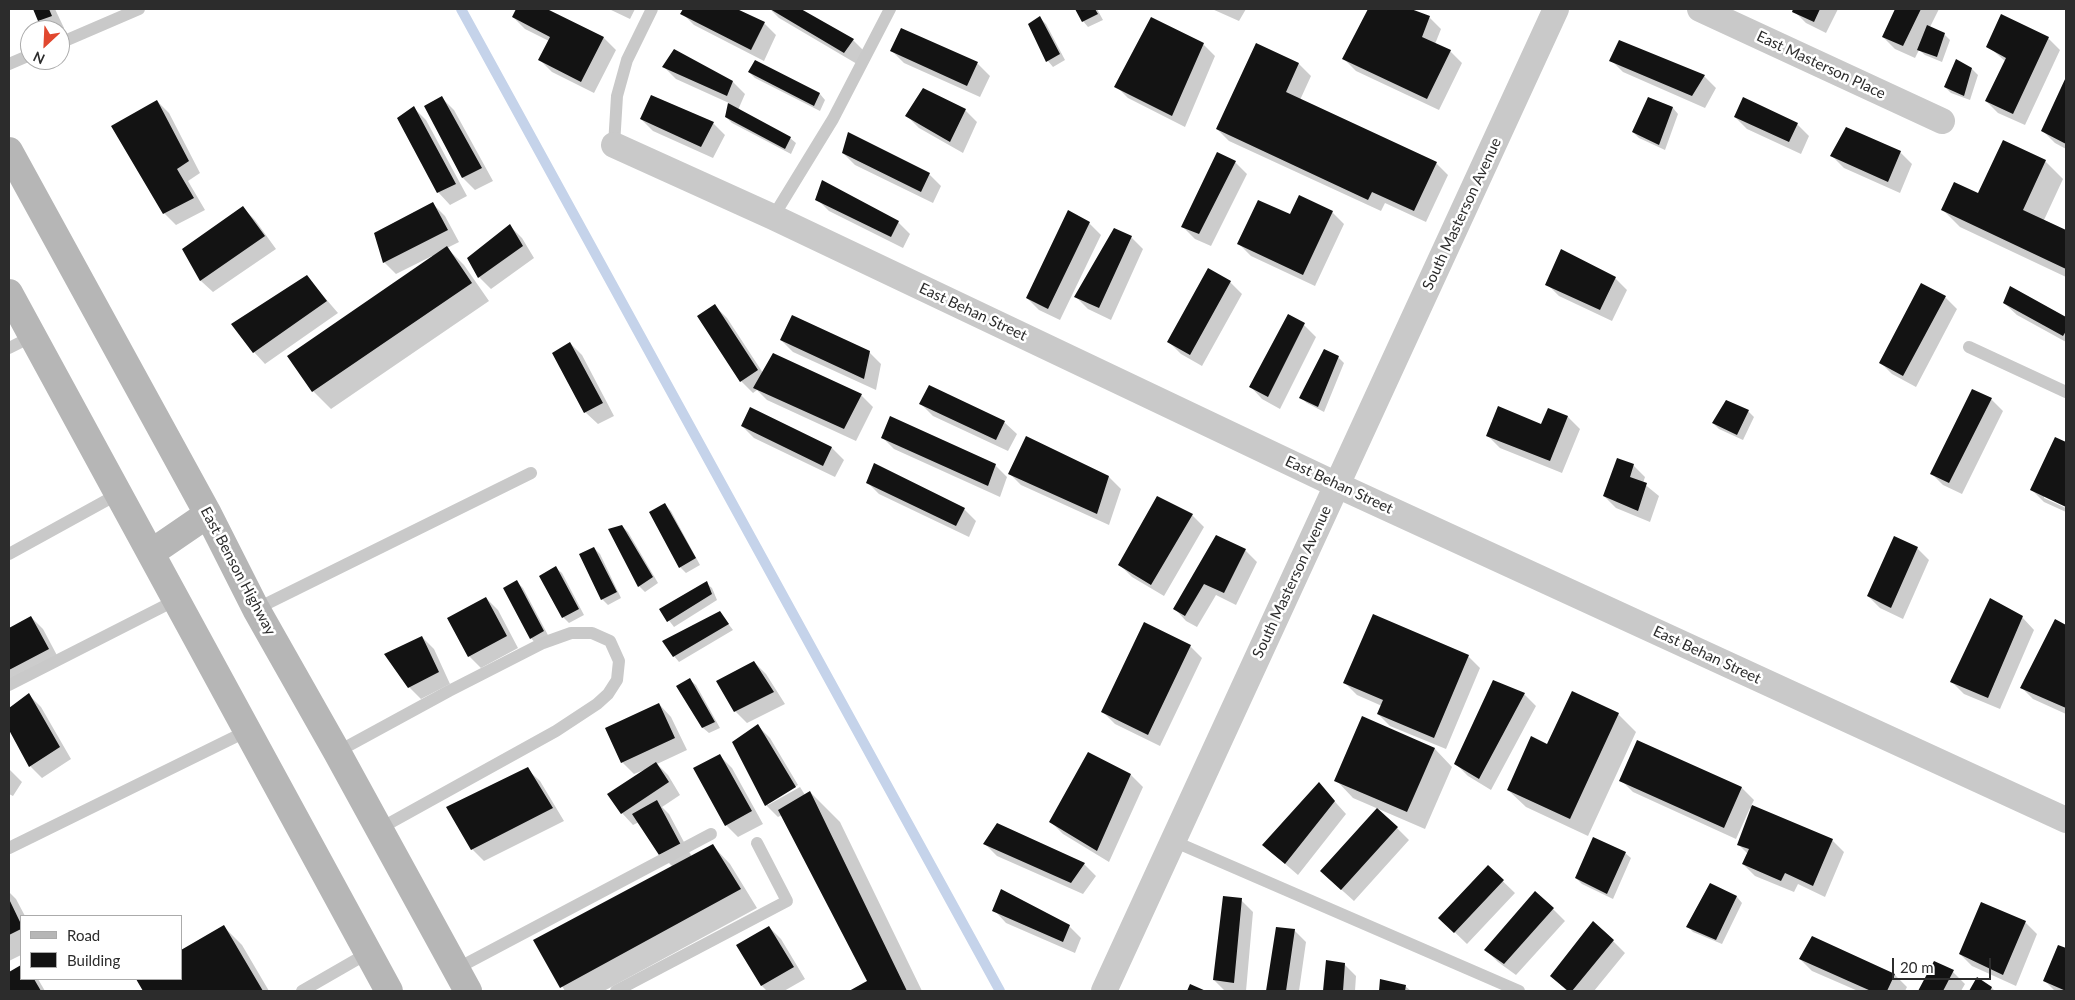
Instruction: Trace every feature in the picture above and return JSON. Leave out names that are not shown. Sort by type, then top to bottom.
[{"type":"main road","name":"East Benson Highway","points":[[9,150],[208,514],[256,609],[462,980]]},
{"type":"main road","points":[[9,292],[21,342],[118,494],[389,991]]},
{"type":"main road","points":[[151,554],[208,514]]},
{"type":"street","name":"South Masterson Avenue","points":[[1104,991],[1556,9]]},
{"type":"street","name":"East Masterson Place","points":[[1700,9],[1942,121]]},
{"type":"street","name":"East Behan Street","points":[[614,145],[773,218],[1337,485],[2066,820]]},
{"type":"lane","points":[[70,39],[139,9]]},
{"type":"lane","points":[[614,145],[617,96],[627,60],[652,9]]},
{"type":"lane","points":[[773,218],[833,119],[890,9]]},
{"type":"lane","points":[[1969,347],[2066,392]]},
{"type":"lane","points":[[256,609],[531,473]]},
{"type":"lane","points":[[9,554],[118,494]]},
{"type":"lane","points":[[9,685],[176,600]]},
{"type":"lane","points":[[337,752],[457,686],[542,643],[570,632],[592,633],[610,641],[619,661],[617,680],[608,694],[597,704],[556,731],[379,829]]},
{"type":"lane","points":[[9,848],[247,731]]},
{"type":"lane","points":[[462,980],[711,834]]},
{"type":"lane","points":[[1173,841],[1519,991]]},
{"type":"lane","points":[[616,991],[787,902],[757,843]]},
{"type":"lane","points":[[302,991],[368,953]]},
{"type":"building","points":[[33,9],[49,9],[52,16],[38,20]]},
{"type":"building","points":[[516,9],[547,9],[604,37],[581,82],[538,60],[550,37],[512,17]]},
{"type":"building","points":[[683,9],[737,9],[765,22],[751,50],[680,14]]},
{"type":"building","points":[[770,9],[801,9],[854,39],[844,53]]},
{"type":"building","points":[[1075,9],[1095,9],[1098,14],[1082,22]]},
{"type":"building","points":[[1368,9],[1411,9],[1430,16],[1422,37],[1451,50],[1427,99],[1342,59]]},
{"type":"building","points":[[1793,9],[1820,9],[1814,22],[1792,12]]},
{"type":"building","points":[[1895,9],[1921,9],[1903,46],[1882,37]]},
{"type":"building","points":[[2001,14],[2049,37],[2013,114],[1985,101],[2006,58],[1986,47]]},
{"type":"building","points":[[1040,16],[1060,54],[1046,62],[1028,24]]},
{"type":"building","points":[[1151,17],[1204,43],[1172,116],[1114,87]]},
{"type":"building","points":[[1927,25],[1945,33],[1937,57],[1917,50]]},
{"type":"building","points":[[901,28],[978,62],[967,86],[890,51]]},
{"type":"building","points":[[1619,40],[1705,75],[1692,96],[1609,61]]},
{"type":"building","points":[[1256,43],[1299,63],[1286,92],[1437,162],[1414,211],[1372,192],[1368,200],[1216,129]]},
{"type":"building","points":[[674,49],[733,81],[727,96],[662,67]]},
{"type":"building","points":[[1956,59],[1972,68],[1964,96],[1944,87]]},
{"type":"building","points":[[755,60],[820,93],[814,106],[748,72]]},
{"type":"building","points":[[2066,77],[2066,144],[2041,131]]},
{"type":"building","points":[[923,88],[966,109],[950,142],[905,116]]},
{"type":"building","points":[[651,95],[714,122],[701,147],[640,119]]},
{"type":"building","points":[[442,96],[482,168],[462,178],[424,106]]},
{"type":"building","points":[[1648,97],[1673,107],[1659,145],[1632,132]]},
{"type":"building","points":[[1743,97],[1798,123],[1789,142],[1734,117]]},
{"type":"building","points":[[157,100],[189,161],[177,169],[194,198],[163,214],[111,126]]},
{"type":"building","points":[[728,103],[791,137],[785,149],[725,117]]},
{"type":"building","points":[[414,106],[456,184],[437,193],[397,118]]},
{"type":"building","points":[[1846,127],[1901,151],[1888,182],[1830,156]]},
{"type":"building","points":[[848,132],[930,173],[921,192],[842,153]]},
{"type":"building","points":[[2003,140],[2046,160],[2023,210],[2066,230],[2066,269],[1941,210],[1954,182],[1978,193]]},
{"type":"building","points":[[1217,152],[1236,161],[1199,234],[1181,227]]},
{"type":"building","points":[[822,180],[899,221],[891,237],[815,200]]},
{"type":"building","points":[[1299,195],[1333,211],[1303,275],[1237,244],[1258,200],[1290,214]]},
{"type":"building","points":[[433,202],[448,230],[383,263],[374,233]]},
{"type":"building","points":[[243,206],[265,236],[200,281],[182,249]]},
{"type":"building","points":[[1068,210],[1090,222],[1048,309],[1026,298]]},
{"type":"building","points":[[510,224],[523,246],[478,278],[467,258]]},
{"type":"building","points":[[1114,228],[1132,236],[1099,308],[1074,297]]},
{"type":"building","points":[[447,246],[472,283],[312,392],[287,356]]},
{"type":"building","points":[[1561,249],[1616,277],[1600,310],[1545,285]]},
{"type":"building","points":[[1208,268],[1231,281],[1190,355],[1167,342]]},
{"type":"building","points":[[307,275],[327,301],[253,353],[231,324]]},
{"type":"building","points":[[1921,283],[1946,296],[1903,376],[1879,363]]},
{"type":"building","points":[[2010,286],[2066,317],[2066,331],[2063,336],[2003,303]]},
{"type":"building","points":[[715,304],[758,370],[740,382],[697,316]]},
{"type":"building","points":[[1288,314],[1305,323],[1268,397],[1249,387]]},
{"type":"building","points":[[792,315],[870,351],[864,379],[780,340]]},
{"type":"building","points":[[570,342],[603,403],[584,413],[552,353]]},
{"type":"building","points":[[1324,349],[1339,356],[1318,407],[1299,398]]},
{"type":"building","points":[[773,353],[862,394],[844,429],[753,388]]},
{"type":"building","points":[[929,385],[1005,421],[996,440],[919,404]]},
{"type":"building","points":[[1972,389],[1992,398],[1949,483],[1930,474]]},
{"type":"building","points":[[1726,400],[1749,410],[1737,435],[1712,423]]},
{"type":"building","points":[[1498,406],[1541,424],[1548,408],[1568,416],[1550,461],[1486,436]]},
{"type":"building","points":[[750,407],[832,447],[823,466],[741,426]]},
{"type":"building","points":[[890,416],[996,464],[988,486],[881,438]]},
{"type":"building","points":[[1026,436],[1109,476],[1097,514],[1008,474]]},
{"type":"building","points":[[2055,437],[2066,442],[2066,507],[2030,490]]},
{"type":"building","points":[[1617,458],[1634,464],[1630,477],[1647,483],[1638,511],[1603,496]]},
{"type":"building","points":[[874,463],[965,508],[956,526],[866,483]]},
{"type":"building","points":[[1157,496],[1193,514],[1151,585],[1118,565]]},
{"type":"building","points":[[665,503],[696,558],[679,568],[649,512]]},
{"type":"building","points":[[622,525],[653,577],[638,587],[608,529]]},
{"type":"building","points":[[1216,535],[1246,549],[1224,593],[1204,584],[1185,616],[1173,609]]},
{"type":"building","points":[[1894,536],[1918,547],[1891,608],[1867,596]]},
{"type":"building","points":[[594,547],[617,592],[601,600],[579,554]]},
{"type":"building","points":[[556,566],[579,609],[562,618],[539,576]]},
{"type":"building","points":[[517,580],[544,631],[530,639],[503,588]]},
{"type":"building","points":[[707,581],[712,594],[667,622],[659,609]]},
{"type":"building","points":[[486,597],[507,636],[468,657],[447,618]]},
{"type":"building","points":[[1990,598],[2023,616],[1988,698],[1950,682]]},
{"type":"building","points":[[720,611],[729,624],[673,657],[662,641]]},
{"type":"building","points":[[1373,614],[1469,655],[1434,738],[1377,714],[1383,700],[1343,683]]},
{"type":"building","points":[[31,616],[49,649],[9,670],[9,628]]},
{"type":"building","points":[[2055,619],[2066,625],[2066,708],[2020,688]]},
{"type":"building","points":[[1144,622],[1191,645],[1148,735],[1101,712]]},
{"type":"building","points":[[422,636],[439,672],[408,688],[384,654]]},
{"type":"building","points":[[754,661],[774,692],[734,712],[716,681]]},
{"type":"building","points":[[690,678],[715,722],[702,728],[676,686]]},
{"type":"building","points":[[1493,680],[1525,693],[1479,779],[1454,764]]},
{"type":"building","points":[[1572,691],[1619,713],[1570,819],[1507,790],[1531,736],[1547,744]]},
{"type":"building","points":[[29,693],[60,747],[29,767],[9,730],[9,708]]},
{"type":"building","points":[[659,703],[675,738],[621,763],[605,728]]},
{"type":"building","points":[[1362,716],[1435,748],[1407,812],[1334,781]]},
{"type":"building","points":[[758,724],[796,787],[765,806],[732,742]]},
{"type":"building","points":[[1637,740],[1742,787],[1724,828],[1619,781]]},
{"type":"building","points":[[1088,752],[1131,774],[1097,851],[1049,822]]},
{"type":"building","points":[[720,754],[752,811],[725,826],[693,768]]},
{"type":"building","points":[[656,762],[669,782],[621,814],[607,794]]},
{"type":"building","points":[[528,767],[553,808],[471,850],[446,807]]},
{"type":"building","points":[[1319,782],[1335,801],[1285,864],[1262,845]]},
{"type":"building","points":[[810,791],[907,991],[849,991],[867,981],[778,810]]},
{"type":"building","points":[[657,800],[681,845],[659,855],[632,814]]},
{"type":"building","points":[[1752,805],[1833,839],[1813,886],[1785,873],[1781,881],[1742,864],[1749,849],[1737,845]]},
{"type":"building","points":[[1377,808],[1398,827],[1341,890],[1320,871]]},
{"type":"building","points":[[997,823],[1085,863],[1071,883],[983,844]]},
{"type":"building","points":[[1593,837],[1626,852],[1607,894],[1575,878]]},
{"type":"building","points":[[713,844],[741,889],[560,988],[533,940]]},
{"type":"building","points":[[1488,865],[1504,880],[1454,933],[1438,918]]},
{"type":"building","points":[[1710,883],[1737,896],[1716,940],[1686,927]]},
{"type":"building","points":[[1001,889],[1070,925],[1063,942],[992,911]]},
{"type":"building","points":[[1535,891],[1554,908],[1504,964],[1484,950]]},
{"type":"building","points":[[1223,896],[1242,898],[1234,983],[1213,980]]},
{"type":"building","points":[[9,899],[20,922],[20,930],[9,935]]},
{"type":"building","points":[[1981,902],[2026,921],[2003,975],[1959,954]]},
{"type":"building","points":[[1593,921],[1614,940],[1572,991],[1568,991],[1550,976]]},
{"type":"building","points":[[224,925],[263,991],[143,991],[137,980],[182,980],[182,949]]},
{"type":"building","points":[[769,926],[794,967],[761,986],[736,945]]},
{"type":"building","points":[[1276,927],[1295,929],[1286,991],[1266,991]]},
{"type":"building","points":[[1812,936],[1895,974],[1887,991],[1871,991],[1799,959]]},
{"type":"building","points":[[2058,945],[2066,948],[2066,991],[2043,981]]},
{"type":"building","points":[[1326,960],[1345,963],[1343,991],[1323,991]]},
{"type":"building","points":[[1934,961],[1954,970],[1943,991],[1918,991]]},
{"type":"building","points":[[20,966],[20,980],[35,980],[41,991],[9,991],[9,972]]},
{"type":"building","points":[[1977,977],[1992,987],[1990,991],[1969,991]]},
{"type":"building","points":[[1380,979],[1406,985],[1405,991],[1379,991]]},
{"type":"building","points":[[1190,984],[1206,991],[1187,991]]},
{"type":"waterway","points":[[461,9],[1000,991]]}]
